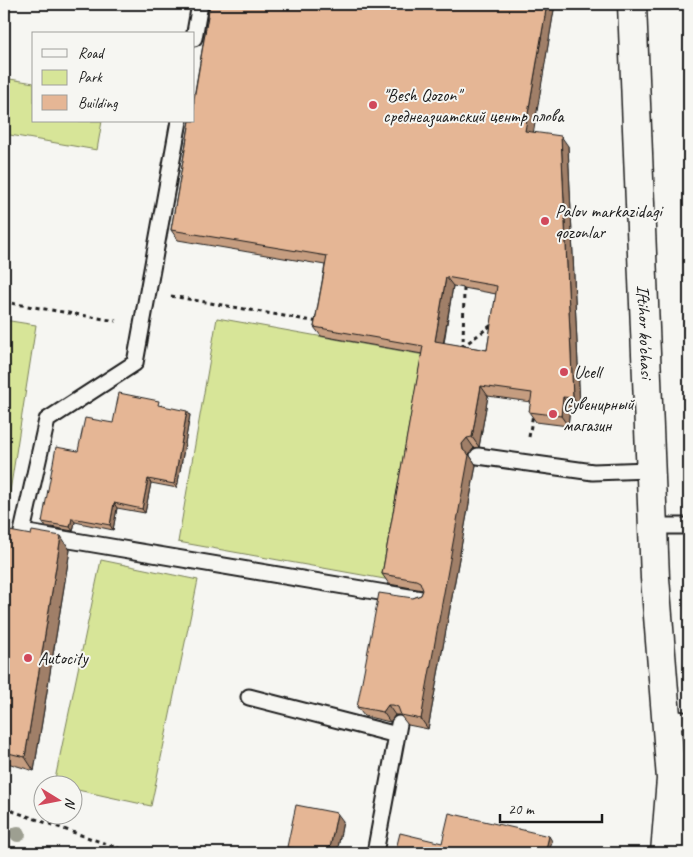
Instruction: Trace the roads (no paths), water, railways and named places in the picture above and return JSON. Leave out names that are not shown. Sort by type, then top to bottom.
[{"type":"main road","name":"Iftihor ko'chasi","points":[[632,4],[653,526],[678,719],[680,778],[689,852]]},
{"type":"main road","name":"Iftihor ko'chasi","points":[[665,853],[680,778]]},
{"type":"lane","points":[[195,32],[200,4]]},
{"type":"lane","points":[[179,122],[135,363],[47,420],[22,532],[421,598]]},
{"type":"lane","points":[[478,456],[593,472],[650,470]]},
{"type":"lane","points":[[653,526],[689,526]]},
{"type":"lane","points":[[249,697],[398,729],[375,853]]},
{"type":"place","name":"\"Besh Qozon\" среднеазиатский центр плова","points":[[373,105]]},
{"type":"place","name":"Palov markazidagi qozonlar","points":[[545,221]]},
{"type":"place","name":"Ucell","points":[[564,372]]},
{"type":"place","name":"Сувенирный магазин","points":[[553,414]]},
{"type":"place","name":"Autocity","points":[[28,658]]}]
